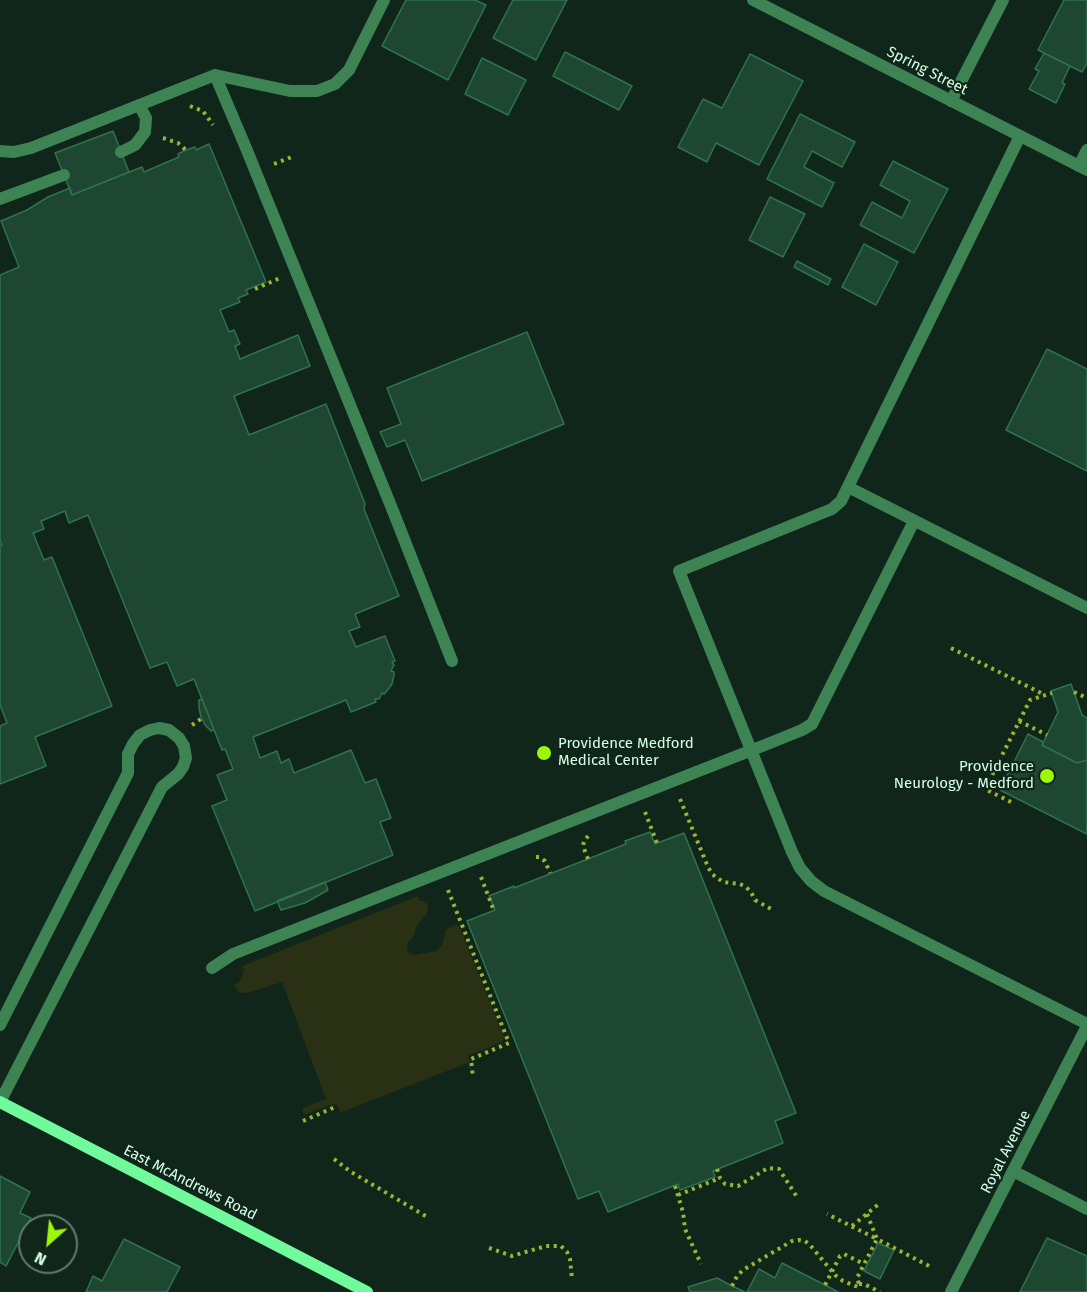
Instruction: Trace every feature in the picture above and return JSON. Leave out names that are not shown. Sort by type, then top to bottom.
[{"type":"main road","name":"East McAndrews Road","points":[[0,1102],[367,1292]]},
{"type":"street","points":[[0,151],[14,152],[31,148],[215,75],[290,91],[317,91],[335,84],[348,70],[384,0]]},
{"type":"street","name":"Spring Street","points":[[753,0],[1083,168]]},
{"type":"street","points":[[951,101],[1004,0]]},
{"type":"street","points":[[215,75],[452,661]]},
{"type":"street","points":[[121,152],[135,145],[145,132],[146,118],[139,105]]},
{"type":"street","points":[[1020,136],[841,501],[832,509],[679,571],[792,852],[800,868],[811,881],[824,891],[1087,1025]]},
{"type":"street","points":[[1083,168],[1087,150]]},
{"type":"street","points":[[0,199],[64,175]]},
{"type":"street","points":[[848,487],[1087,608]]},
{"type":"street","points":[[212,968],[233,954],[802,730],[812,723],[914,521]]},
{"type":"street","points":[[0,1025],[128,773],[128,754],[133,744],[140,735],[150,730],[159,728],[169,730],[179,738],[184,746],[186,758],[183,767],[162,787],[0,1102]]},
{"type":"street","name":"Royal Avenue","points":[[951,1292],[1087,1025]]},
{"type":"street","points":[[1013,1171],[1087,1209]]},
{"type":"path","points":[[182,106],[196,107],[203,111],[216,131]]},
{"type":"path","points":[[166,128],[163,140],[178,143],[186,150]]},
{"type":"path","points":[[274,164],[294,156]]},
{"type":"path","points":[[255,289],[280,279],[276,269]]},
{"type":"path","points":[[951,648],[1046,695]]},
{"type":"path","points":[[1074,692],[1087,698]]},
{"type":"path","points":[[1011,802],[985,789],[1030,700],[1052,693]]},
{"type":"path","points":[[191,726],[201,719]]},
{"type":"path","points":[[1019,722],[1047,735]]},
{"type":"path","points":[[680,799],[712,874],[723,882],[746,887],[755,900],[771,909]]},
{"type":"path","points":[[645,812],[657,843]]},
{"type":"path","points":[[481,877],[494,911]]},
{"type":"path","points":[[447,891],[509,1043],[471,1059],[473,1078]]},
{"type":"path","points":[[303,1121],[335,1107]]},
{"type":"path","points":[[334,1158],[351,1172],[429,1218]]},
{"type":"path","points":[[717,1169],[725,1184],[738,1186],[768,1168],[779,1169],[797,1197]]},
{"type":"path","points":[[678,1195],[720,1178]]},
{"type":"path","points":[[675,1185],[685,1229],[701,1264]]},
{"type":"path","points":[[852,1226],[880,1203]]},
{"type":"path","points":[[827,1214],[931,1267]]},
{"type":"path","points":[[858,1288],[857,1278],[877,1239],[867,1214]]},
{"type":"path","points":[[732,1286],[743,1270],[792,1241],[806,1238],[832,1272],[843,1281],[858,1288]]},
{"type":"path","points":[[489,1248],[512,1256],[546,1246],[561,1246],[570,1259],[572,1279]]},
{"type":"path","points":[[825,1285],[840,1256],[844,1254],[864,1264]]},
{"type":"path","points":[[858,1288],[864,1284],[880,1292]]},
{"type":"green space","points":[[418,896],[420,901],[427,904],[428,912],[416,927],[412,939],[408,942],[407,950],[415,955],[436,951],[442,945],[446,930],[454,925],[459,926],[504,1037],[502,1042],[468,1056],[470,1062],[342,1112],[336,1103],[306,1114],[303,1113],[303,1108],[326,1099],[282,982],[242,993],[234,985],[239,982],[244,971],[242,966]]},
{"type":"building","points":[[406,0],[475,0],[486,5],[448,80],[382,46]]},
{"type":"building","points":[[513,0],[567,0],[536,60],[493,38]]},
{"type":"building","points":[[1064,0],[1087,0],[1087,63],[1082,72],[1038,50]]},
{"type":"building","points":[[565,52],[632,86],[619,110],[553,76]]},
{"type":"building","points":[[1044,53],[1070,66],[1056,103],[1029,89],[1039,71],[1035,69]]},
{"type":"building","points":[[750,54],[803,81],[759,165],[716,143],[707,162],[678,147],[703,99],[722,108]]},
{"type":"building","points":[[482,58],[526,80],[508,115],[465,94]]},
{"type":"building","points":[[800,114],[855,142],[842,167],[812,151],[804,167],[834,183],[822,207],[767,179]]},
{"type":"building","points":[[113,131],[129,172],[72,195],[55,153]]},
{"type":"building","points":[[209,144],[266,282],[246,290],[248,294],[238,298],[240,302],[220,310],[229,332],[234,330],[240,344],[235,346],[240,359],[298,335],[310,366],[234,396],[249,435],[326,404],[399,596],[355,614],[360,627],[349,631],[356,647],[385,636],[395,661],[392,662],[394,665],[391,671],[394,675],[392,684],[379,699],[375,699],[376,702],[351,712],[346,700],[253,737],[260,758],[277,751],[281,763],[289,759],[294,773],[351,750],[365,783],[376,779],[391,818],[380,822],[393,855],[255,911],[212,806],[227,800],[217,775],[233,769],[225,749],[222,750],[194,679],[177,686],[167,662],[150,668],[88,515],[69,523],[65,511],[41,521],[44,529],[33,533],[44,560],[52,557],[112,706],[35,737],[46,766],[0,784],[0,726],[7,723],[0,705],[0,545],[2,545],[0,540],[0,275],[19,267],[1,221],[70,188],[72,195],[142,167],[144,172],[179,157],[178,154],[186,150],[195,147],[196,150]]},
{"type":"building","points":[[893,161],[948,189],[914,253],[860,225],[872,202],[902,218],[910,201],[880,185]]},
{"type":"building","points":[[770,197],[805,214],[783,257],[749,240]]},
{"type":"building","points":[[864,244],[898,262],[876,305],[842,287]]},
{"type":"building","points":[[797,261],[831,279],[828,285],[794,267]]},
{"type":"building","points":[[527,332],[564,424],[422,481],[405,440],[387,447],[380,432],[401,424],[387,388]]},
{"type":"building","points":[[1047,349],[1087,369],[1087,471],[1006,430]]},
{"type":"building","points":[[1071,684],[1082,715],[1087,718],[1087,760],[1077,763],[1042,745],[1058,712],[1051,691]]},
{"type":"building","points":[[202,699],[214,730],[211,731],[201,717],[199,700]]},
{"type":"building","name":"Providence Neurology - Medford","points":[[1028,734],[1043,742],[1042,745],[1077,763],[1087,760],[1087,834],[1000,790]]},
{"type":"building","points":[[650,832],[655,844],[684,833],[796,1113],[775,1121],[783,1143],[713,1171],[715,1177],[680,1190],[678,1184],[608,1212],[599,1191],[578,1199],[467,921],[495,910],[489,896],[626,844],[625,841]]},
{"type":"building","points":[[325,882],[328,890],[305,903],[281,910],[277,901]]},
{"type":"building","points":[[0,1176],[30,1192],[20,1213],[22,1214],[18,1214],[18,1243],[6,1266],[0,1262]]},
{"type":"building","points":[[1047,1238],[1087,1256],[1087,1292],[1020,1292]]},
{"type":"building","points":[[124,1239],[180,1267],[167,1292],[86,1292],[93,1276],[102,1281]]},
{"type":"building","points":[[878,1243],[894,1250],[880,1279],[864,1271]]},
{"type":"building","points":[[782,1263],[838,1292],[747,1292],[759,1269],[775,1278]]},
{"type":"building","points":[[717,1278],[745,1292],[690,1292],[688,1287]]},
{"type":"place","name":"Providence Medford Medical Center","points":[[544,753]]},
{"type":"place","name":"Providence Neurology - Medford","points":[[1047,776]]}]
